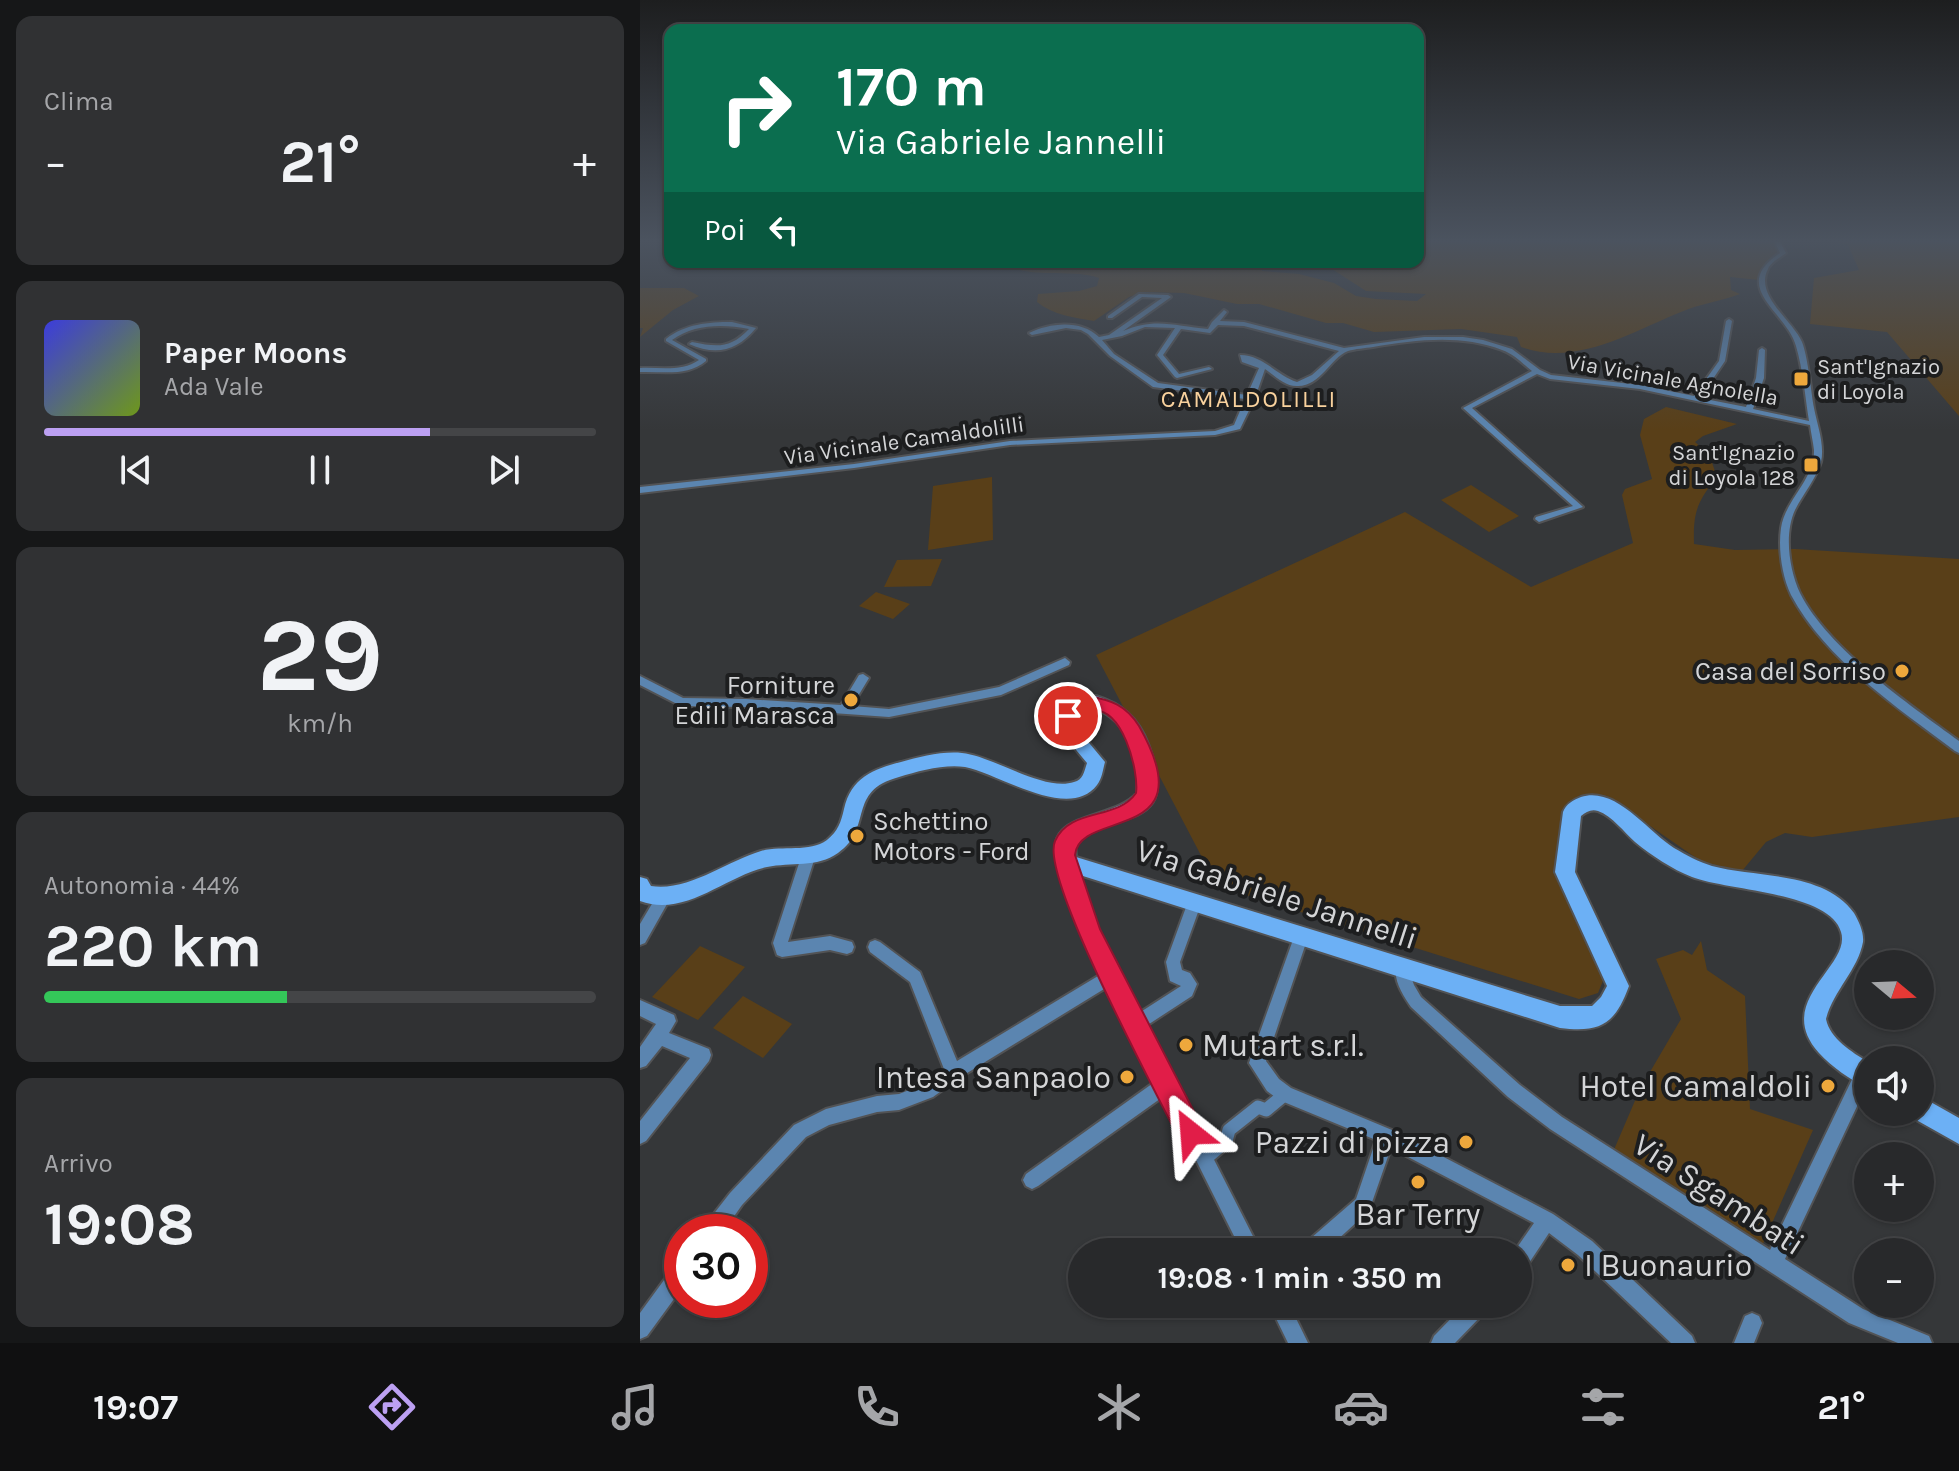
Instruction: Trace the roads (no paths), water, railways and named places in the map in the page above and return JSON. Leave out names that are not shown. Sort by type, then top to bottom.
[{"type":"main road","name":"Via Gabriele Jannelli","points":[[664,897],[758,860],[809,854],[832,847],[842,838],[852,819],[857,791],[885,772],[961,759],[977,762],[1045,789],[1077,788],[1092,777],[1096,762],[1066,727],[1068,716],[1080,705],[1103,704],[1119,712],[1139,745],[1147,769],[1146,795],[1130,812],[1078,829],[1065,844],[1063,855],[1068,863],[1402,970],[1560,1017],[1588,1020],[1612,1003],[1618,986],[1565,872],[1572,812],[1585,803],[1603,804],[1613,808],[1644,838],[1678,862],[1704,874],[1817,896],[1838,908],[1851,927],[1852,945],[1817,1008],[1816,1025],[1827,1045],[1854,1066]]},
{"type":"main road","points":[[640,890],[652,897],[664,897]]},
{"type":"main road","points":[[1934,1117],[1959,1132]]},
{"type":"street","points":[[1110,317],[1127,305]]},
{"type":"street","points":[[1111,337],[1157,305]]},
{"type":"street","points":[[1769,305],[1793,330],[1799,343],[1814,424],[1817,463],[1785,527],[1786,556],[1793,588],[1816,620],[1860,669],[1959,748]]},
{"type":"street","points":[[1097,339],[1130,333],[1140,326],[1151,324],[1210,331],[1224,312]]},
{"type":"street","points":[[1695,400],[1722,361],[1729,321]]},
{"type":"street","points":[[1032,333],[1067,326],[1089,331],[1112,355],[1156,385],[1251,398],[1263,367],[1244,361],[1242,356],[1260,361],[1286,382],[1295,385],[1304,383],[1344,350],[1244,324],[1214,323]]},
{"type":"street","points":[[640,370],[688,369],[700,364],[704,360],[668,340],[680,330],[701,325],[753,328],[746,339],[729,348],[692,344]]},
{"type":"street","points":[[1178,329],[1160,355],[1177,376],[1209,369]]},
{"type":"street","name":"Via Vicinale Agnolella","points":[[1344,350],[1448,337],[1505,348],[1536,372],[1550,377],[1640,387],[1814,424]]},
{"type":"street","points":[[1749,409],[1760,378],[1762,350]]},
{"type":"street","points":[[1536,372],[1467,408],[1579,507],[1539,519]]},
{"type":"street","name":"Via Vicinale Camaldolilli","points":[[640,490],[839,468],[1010,443],[1093,437],[1173,437],[1237,427],[1251,398]]},
{"type":"street","points":[[640,680],[681,702],[746,703],[889,713],[1021,684],[1065,662]]},
{"type":"street","points":[[843,711],[863,678]]},
{"type":"street","points":[[809,854],[780,943],[782,950],[830,943],[847,947]]},
{"type":"street","points":[[1068,863],[1090,933],[1245,1238]]},
{"type":"street","points":[[640,938],[664,897]]},
{"type":"street","points":[[1135,1024],[1187,991],[1189,984],[1185,978],[1175,976],[1173,962],[1194,904]]},
{"type":"street","points":[[1301,937],[1257,1063],[1273,1085],[1285,1094],[1386,1136],[1547,1220],[1585,1248],[1685,1343]]},
{"type":"street","points":[[875,947],[915,977],[953,1072]]},
{"type":"street","name":"Via Sgambati","points":[[1402,970],[1407,988],[1416,1002],[1514,1091],[1556,1123],[1856,1316],[1922,1343]]},
{"type":"street","points":[[725,1214],[800,1131],[826,1117],[877,1104],[899,1102],[927,1091],[953,1072],[1112,976]]},
{"type":"street","points":[[640,1008],[668,1021],[640,1058]]},
{"type":"street","points":[[640,1058],[659,1037],[703,1055],[640,1135]]},
{"type":"street","points":[[1032,1180],[1166,1084]]},
{"type":"street","points":[[1205,1159],[1226,1141],[1229,1130],[1258,1107],[1266,1110],[1285,1094]]},
{"type":"street","points":[[1778,1253],[1854,1099]]},
{"type":"street","points":[[1326,1238],[1363,1205],[1386,1136]]},
{"type":"street","points":[[1532,1242],[1547,1220]]},
{"type":"street","points":[[640,1329],[664,1296]]},
{"type":"street","points":[[1286,1318],[1298,1343]]},
{"type":"street","points":[[1441,1343],[1465,1318]]},
{"type":"street","points":[[1744,1343],[1752,1323]]},
{"type":"place","name":"Sant'Ignazio di Loyola","points":[[1801,379]]},
{"type":"place","name":"Sant'Ignazio di Loyola 128","points":[[1811,465]]},
{"type":"place","name":"Casa del Sorriso","points":[[1902,671]]},
{"type":"place","name":"Forniture Edili Marasca","points":[[851,700]]},
{"type":"place","name":"Schettino Motors - Ford","points":[[857,836]]},
{"type":"place","name":"Mutart s.r.l.","points":[[1186,1045]]},
{"type":"place","name":"Intesa Sanpaolo","points":[[1127,1077]]},
{"type":"place","name":"Hotel Camaldoli","points":[[1828,1086]]},
{"type":"place","name":"Pazzi di pizza","points":[[1466,1142]]},
{"type":"place","name":"Bar Terry","points":[[1418,1182]]},
{"type":"place","name":"I Buonaurio","points":[[1568,1265]]},
{"type":"district","name":"CAMALDOLILLI","points":[[1249,399]]}]
